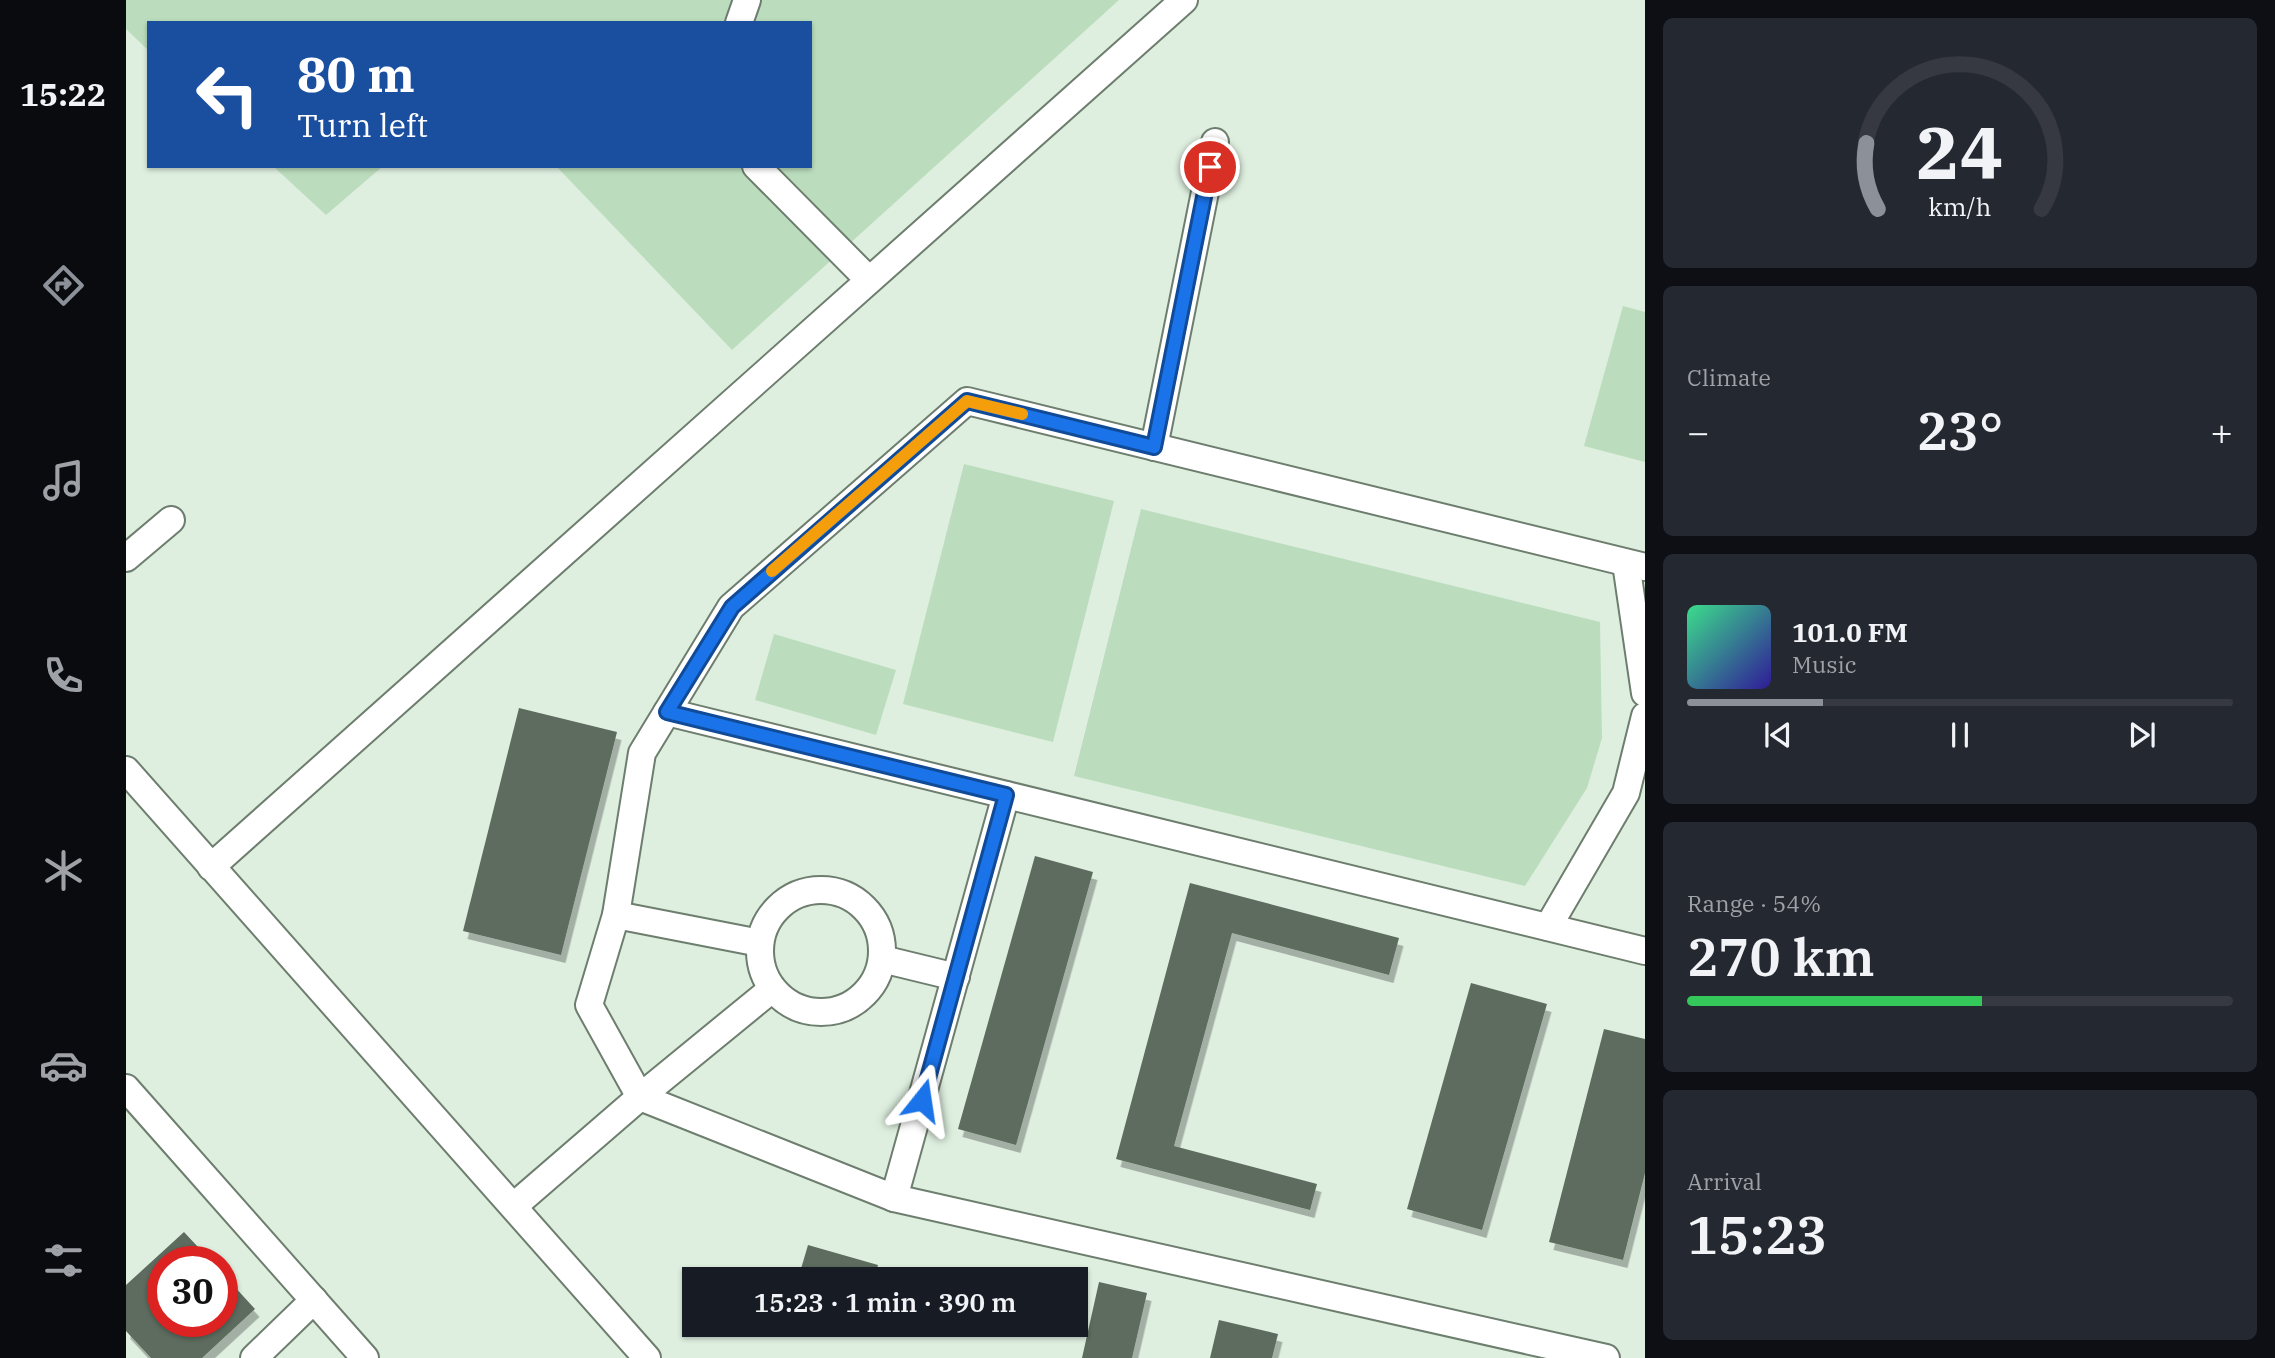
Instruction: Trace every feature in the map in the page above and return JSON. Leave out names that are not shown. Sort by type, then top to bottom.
[{"type":"street","points":[[740,21],[747,0]]},
{"type":"street","points":[[211,867],[1184,0]]},
{"type":"street","points":[[1154,447],[1216,142]]},
{"type":"street","points":[[759,168],[869,280]]},
{"type":"street","points":[[1606,1358],[894,1198],[640,1097],[589,1005],[616,915],[642,753],[732,607],[967,401],[1635,565],[1645,693]]},
{"type":"street","points":[[126,558],[171,520]]},
{"type":"street","points":[[667,712],[1645,951]]},
{"type":"street","points":[[1548,927],[1626,793],[1645,716]]},
{"type":"street","points":[[126,770],[647,1358]]},
{"type":"street","points":[[894,1198],[1006,795]]},
{"type":"street","points":[[810,891],[829,891],[847,896],[864,906],[875,922],[881,940],[881,959],[876,979],[863,996],[846,1007],[827,1012],[806,1010],[787,1003],[772,989],[760,960],[760,943],[765,925],[776,909],[792,898],[810,891]]},
{"type":"street","points":[[616,915],[760,943]]},
{"type":"street","points":[[881,959],[956,977]]},
{"type":"street","points":[[514,1206],[640,1097],[772,989]]},
{"type":"street","points":[[126,1088],[365,1358]]},
{"type":"street","points":[[254,1358],[314,1300]]},
{"type":"green space","points":[[126,0],[1119,0],[732,350],[558,168],[812,168],[812,21],[147,21],[147,49],[126,29]]},
{"type":"green space","points":[[275,168],[381,168],[326,215]]},
{"type":"green space","points":[[1623,306],[1645,312],[1645,462],[1584,446]]},
{"type":"green space","points":[[964,464],[1114,501],[1053,742],[903,704]]},
{"type":"green space","points":[[1141,509],[1600,622],[1602,738],[1587,788],[1525,886],[1074,776]]},
{"type":"green space","points":[[774,634],[896,670],[876,735],[755,700]]},
{"type":"building","points":[[519,708],[617,732],[561,955],[463,931]]},
{"type":"building","points":[[1035,856],[1093,872],[1016,1145],[958,1129]]},
{"type":"building","points":[[1190,883],[1399,938],[1389,975],[1232,933],[1174,1146],[1317,1184],[1310,1210],[1116,1159]]},
{"type":"building","points":[[1471,983],[1547,1004],[1482,1230],[1407,1209]]},
{"type":"building","points":[[1604,1029],[1645,1039],[1645,1173],[1623,1260],[1549,1242]]},
{"type":"building","points":[[184,1232],[197,1246],[169,1246]]},
{"type":"building","points":[[808,1245],[878,1265],[877,1267],[802,1267]]},
{"type":"building","points":[[147,1266],[147,1337],[225,1337],[202,1358],[151,1358],[126,1331],[126,1285]]},
{"type":"building","points":[[1099,1282],[1147,1293],[1132,1358],[1082,1358]]},
{"type":"building","points":[[238,1290],[255,1309],[238,1325]]},
{"type":"building","points":[[1219,1320],[1278,1334],[1272,1358],[1210,1358]]},
{"type":"slow traffic","points":[[772,571],[967,401],[1022,414]]},
{"type":"route","points":[[922,1100],[1006,795],[667,712],[732,607],[967,401],[1154,447],[1210,167]]}]
